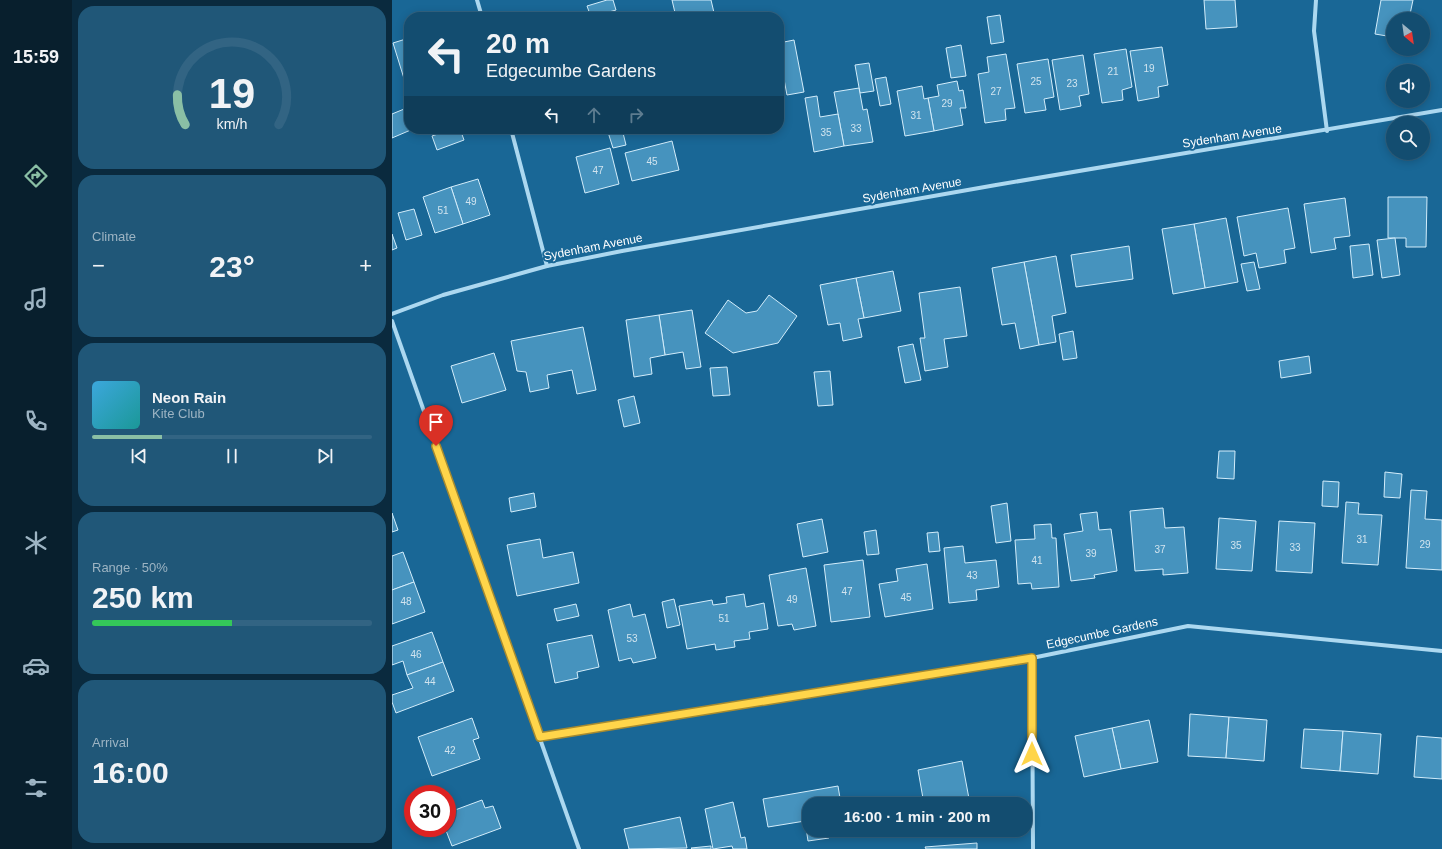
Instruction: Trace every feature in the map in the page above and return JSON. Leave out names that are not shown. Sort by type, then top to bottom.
[{"type":"street","points":[[478,0],[481,12]]},
{"type":"street","points":[[1316,0],[1314,31],[1327,131]]},
{"type":"street","name":"Sydenham Avenue","points":[[392,314],[443,295],[548,266],[988,187],[1327,131],[1442,110]]},
{"type":"street","points":[[512,134],[548,266]]},
{"type":"street","points":[[392,321],[579,849]]},
{"type":"street","name":"Edgecumbe Gardens","points":[[540,737],[1032,658],[1188,626],[1442,651]]},
{"type":"street","points":[[1032,658],[1033,849]]},
{"type":"building","points":[[607,0],[613,0],[616,10],[609,12],[589,12],[587,6]]},
{"type":"building","points":[[672,0],[711,0],[714,12],[675,12]]},
{"type":"building","points":[[1204,0],[1235,0],[1237,27],[1206,29]]},
{"type":"building","points":[[1381,0],[1413,0],[1410,12],[1386,12],[1386,36],[1375,34]]},
{"type":"building","points":[[1000,15],[1004,42],[991,44],[987,17]]},
{"type":"building","points":[[404,40],[404,79],[393,43]]},
{"type":"building","points":[[794,40],[804,92],[787,95],[784,79],[784,42]]},
{"type":"building","points":[[961,45],[966,76],[951,78],[946,48]]},
{"type":"building","points":[[1162,47],[1168,85],[1158,87],[1159,97],[1138,101],[1130,51]]},
{"type":"building","points":[[1126,49],[1132,87],[1122,90],[1123,100],[1102,103],[1094,54]]},
{"type":"building","points":[[1006,54],[1015,108],[1005,109],[1006,120],[985,123],[978,74],[989,72],[987,57]]},
{"type":"building","points":[[1083,55],[1089,94],[1079,96],[1081,106],[1060,110],[1052,60]]},
{"type":"building","points":[[1048,59],[1054,97],[1044,99],[1046,110],[1025,113],[1017,64]]},
{"type":"building","points":[[869,63],[874,91],[860,93],[855,65]]},
{"type":"building","points":[[886,77],[891,104],[880,106],[875,79]]},
{"type":"building","points":[[957,81],[959,91],[963,90],[966,108],[960,108],[963,125],[934,131],[928,98],[939,96],[937,85]]},
{"type":"building","points":[[922,86],[924,99],[928,98],[934,131],[905,136],[897,91]]},
{"type":"building","points":[[859,88],[863,110],[867,109],[873,142],[844,146],[834,92]]},
{"type":"building","points":[[817,96],[820,117],[838,114],[844,146],[814,152],[805,98]]},
{"type":"building","points":[[404,109],[404,133],[392,138],[392,114]]},
{"type":"building","points":[[438,134],[462,134],[464,140],[437,150],[432,136]]},
{"type":"building","points":[[609,134],[623,134],[626,145],[613,148]]},
{"type":"building","points":[[672,141],[679,170],[632,181],[625,153]]},
{"type":"building","points":[[610,148],[619,184],[585,193],[576,157]]},
{"type":"building","points":[[478,179],[490,215],[463,224],[451,187]]},
{"type":"building","points":[[451,187],[463,224],[435,233],[423,197]]},
{"type":"building","points":[[1388,197],[1427,197],[1426,247],[1406,247],[1406,238],[1388,238]]},
{"type":"building","points":[[1345,198],[1350,236],[1334,238],[1336,249],[1311,253],[1304,204]]},
{"type":"building","points":[[1288,208],[1295,248],[1284,250],[1286,263],[1259,268],[1256,253],[1244,256],[1237,217]]},
{"type":"building","points":[[414,209],[422,235],[406,240],[398,213]]},
{"type":"building","points":[[1226,218],[1238,282],[1205,288],[1194,224]]},
{"type":"building","points":[[1194,224],[1205,288],[1173,294],[1162,229]]},
{"type":"building","points":[[392,234],[397,248],[392,250]]},
{"type":"building","points":[[1395,238],[1400,275],[1382,278],[1377,240]]},
{"type":"building","points":[[1369,244],[1373,275],[1353,278],[1350,246]]},
{"type":"building","points":[[1129,246],[1133,279],[1076,287],[1071,255]]},
{"type":"building","points":[[1056,256],[1066,313],[1052,316],[1056,342],[1039,345],[1024,262]]},
{"type":"building","points":[[1024,262],[1039,345],[1020,349],[1015,323],[1002,325],[992,268]]},
{"type":"building","points":[[1254,262],[1260,289],[1247,291],[1241,264]]},
{"type":"building","points":[[893,271],[901,311],[864,318],[856,278]]},
{"type":"building","points":[[856,278],[864,318],[858,319],[862,337],[843,341],[840,323],[828,325],[820,285]]},
{"type":"building","points":[[960,287],[967,336],[944,339],[948,367],[925,371],[920,338],[925,338],[919,293]]},
{"type":"building","points":[[769,295],[797,316],[778,343],[733,353],[705,333],[728,300],[746,313],[757,311]]},
{"type":"building","points":[[692,310],[701,367],[686,369],[683,352],[665,355],[659,315]]},
{"type":"building","points":[[659,315],[665,355],[650,358],[652,374],[634,377],[626,320]]},
{"type":"building","points":[[583,327],[596,390],[577,394],[572,370],[547,375],[549,388],[530,392],[526,372],[517,371],[511,341]]},
{"type":"building","points":[[1073,331],[1077,358],[1063,360],[1059,334]]},
{"type":"building","points":[[913,344],[921,380],[905,383],[898,347]]},
{"type":"building","points":[[494,353],[506,390],[462,403],[451,366]]},
{"type":"building","points":[[1309,356],[1311,373],[1281,378],[1279,361]]},
{"type":"building","points":[[727,367],[730,395],[713,396],[710,368]]},
{"type":"building","points":[[830,371],[833,405],[818,406],[814,372]]},
{"type":"building","points":[[634,396],[640,423],[624,427],[618,400]]},
{"type":"building","points":[[1219,451],[1235,451],[1234,479],[1217,478]]},
{"type":"building","points":[[1385,472],[1402,474],[1400,498],[1384,497]]},
{"type":"building","points":[[1323,481],[1339,482],[1338,507],[1322,506]]},
{"type":"building","points":[[1411,490],[1427,491],[1425,519],[1442,520],[1442,570],[1406,568]]},
{"type":"building","points":[[534,493],[536,507],[511,512],[509,498]]},
{"type":"building","points":[[1346,502],[1359,503],[1358,514],[1382,515],[1378,565],[1342,563]]},
{"type":"building","points":[[1007,503],[1011,541],[996,543],[991,506]]},
{"type":"building","points":[[1163,508],[1165,528],[1184,527],[1188,573],[1163,575],[1163,569],[1135,571],[1130,511]]},
{"type":"building","points":[[1097,512],[1099,530],[1111,529],[1117,571],[1094,575],[1095,578],[1071,581],[1064,534],[1083,531],[1080,514]]},
{"type":"building","points":[[392,513],[398,530],[392,532]]},
{"type":"building","points":[[1219,518],[1256,521],[1252,571],[1216,569]]},
{"type":"building","points":[[822,519],[828,552],[803,557],[797,524]]},
{"type":"building","points":[[1279,521],[1315,523],[1312,573],[1276,571]]},
{"type":"building","points":[[1051,524],[1052,538],[1056,538],[1059,587],[1032,589],[1031,583],[1018,584],[1015,540],[1035,539],[1034,525]]},
{"type":"building","points":[[876,530],[879,554],[867,555],[864,532]]},
{"type":"building","points":[[938,532],[940,551],[929,552],[927,533]]},
{"type":"building","points":[[540,539],[543,558],[573,552],[579,583],[517,596],[507,545]]},
{"type":"building","points":[[963,546],[965,563],[996,560],[999,587],[976,590],[977,600],[949,603],[944,548]]},
{"type":"building","points":[[403,552],[414,582],[392,590],[392,556]]},
{"type":"building","points":[[863,560],[870,617],[831,622],[824,565]]},
{"type":"building","points":[[927,564],[933,609],[885,617],[879,584],[898,581],[896,569]]},
{"type":"building","points":[[806,568],[816,626],[794,630],[792,624],[778,626],[769,575]]},
{"type":"building","points":[[414,582],[425,612],[392,624],[392,590]]},
{"type":"building","points":[[744,594],[746,607],[764,603],[768,629],[749,632],[750,639],[734,641],[735,647],[716,650],[715,644],[687,649],[679,606],[712,600],[713,605],[727,603],[726,597]]},
{"type":"building","points":[[674,599],[680,625],[667,628],[662,602]]},
{"type":"building","points":[[576,604],[579,616],[557,621],[554,609]]},
{"type":"building","points":[[630,604],[633,617],[645,614],[656,658],[633,663],[631,658],[619,661],[608,610]]},
{"type":"building","points":[[432,632],[443,662],[407,675],[403,661],[392,665],[392,646]]},
{"type":"building","points":[[592,635],[599,667],[577,672],[578,678],[555,683],[547,644]]},
{"type":"building","points":[[443,662],[454,691],[396,713],[392,702],[392,695],[413,688],[407,675]]},
{"type":"building","points":[[1190,714],[1229,717],[1226,758],[1188,756]]},
{"type":"building","points":[[1229,717],[1267,720],[1264,761],[1226,758]]},
{"type":"building","points":[[472,718],[479,738],[473,740],[480,759],[432,776],[418,737]]},
{"type":"building","points":[[1149,720],[1158,762],[1121,769],[1112,728]]},
{"type":"building","points":[[1112,728],[1121,769],[1084,777],[1075,736]]},
{"type":"building","points":[[1304,729],[1343,731],[1340,771],[1301,768]]},
{"type":"building","points":[[1343,731],[1381,734],[1378,774],[1340,771]]},
{"type":"building","points":[[1417,736],[1442,738],[1442,779],[1414,777]]},
{"type":"building","points":[[962,761],[969,797],[923,797],[918,770]]},
{"type":"building","points":[[838,786],[840,797],[802,797],[802,821],[768,827],[763,799]]},
{"type":"building","points":[[482,800],[485,808],[493,806],[501,828],[452,846],[448,837],[456,837],[456,810]]},
{"type":"building","points":[[733,802],[741,838],[745,837],[747,849],[733,849],[732,846],[713,849],[705,809]]},
{"type":"building","points":[[680,817],[687,848],[629,849],[624,829]]},
{"type":"building","points":[[807,837],[829,837],[829,838],[808,841]]},
{"type":"building","points":[[977,843],[977,849],[926,849],[925,847]]},
{"type":"building","points":[[711,846],[711,849],[691,848]]},
{"type":"route","points":[[436,446],[540,737],[1032,658],[1032,754]]}]
